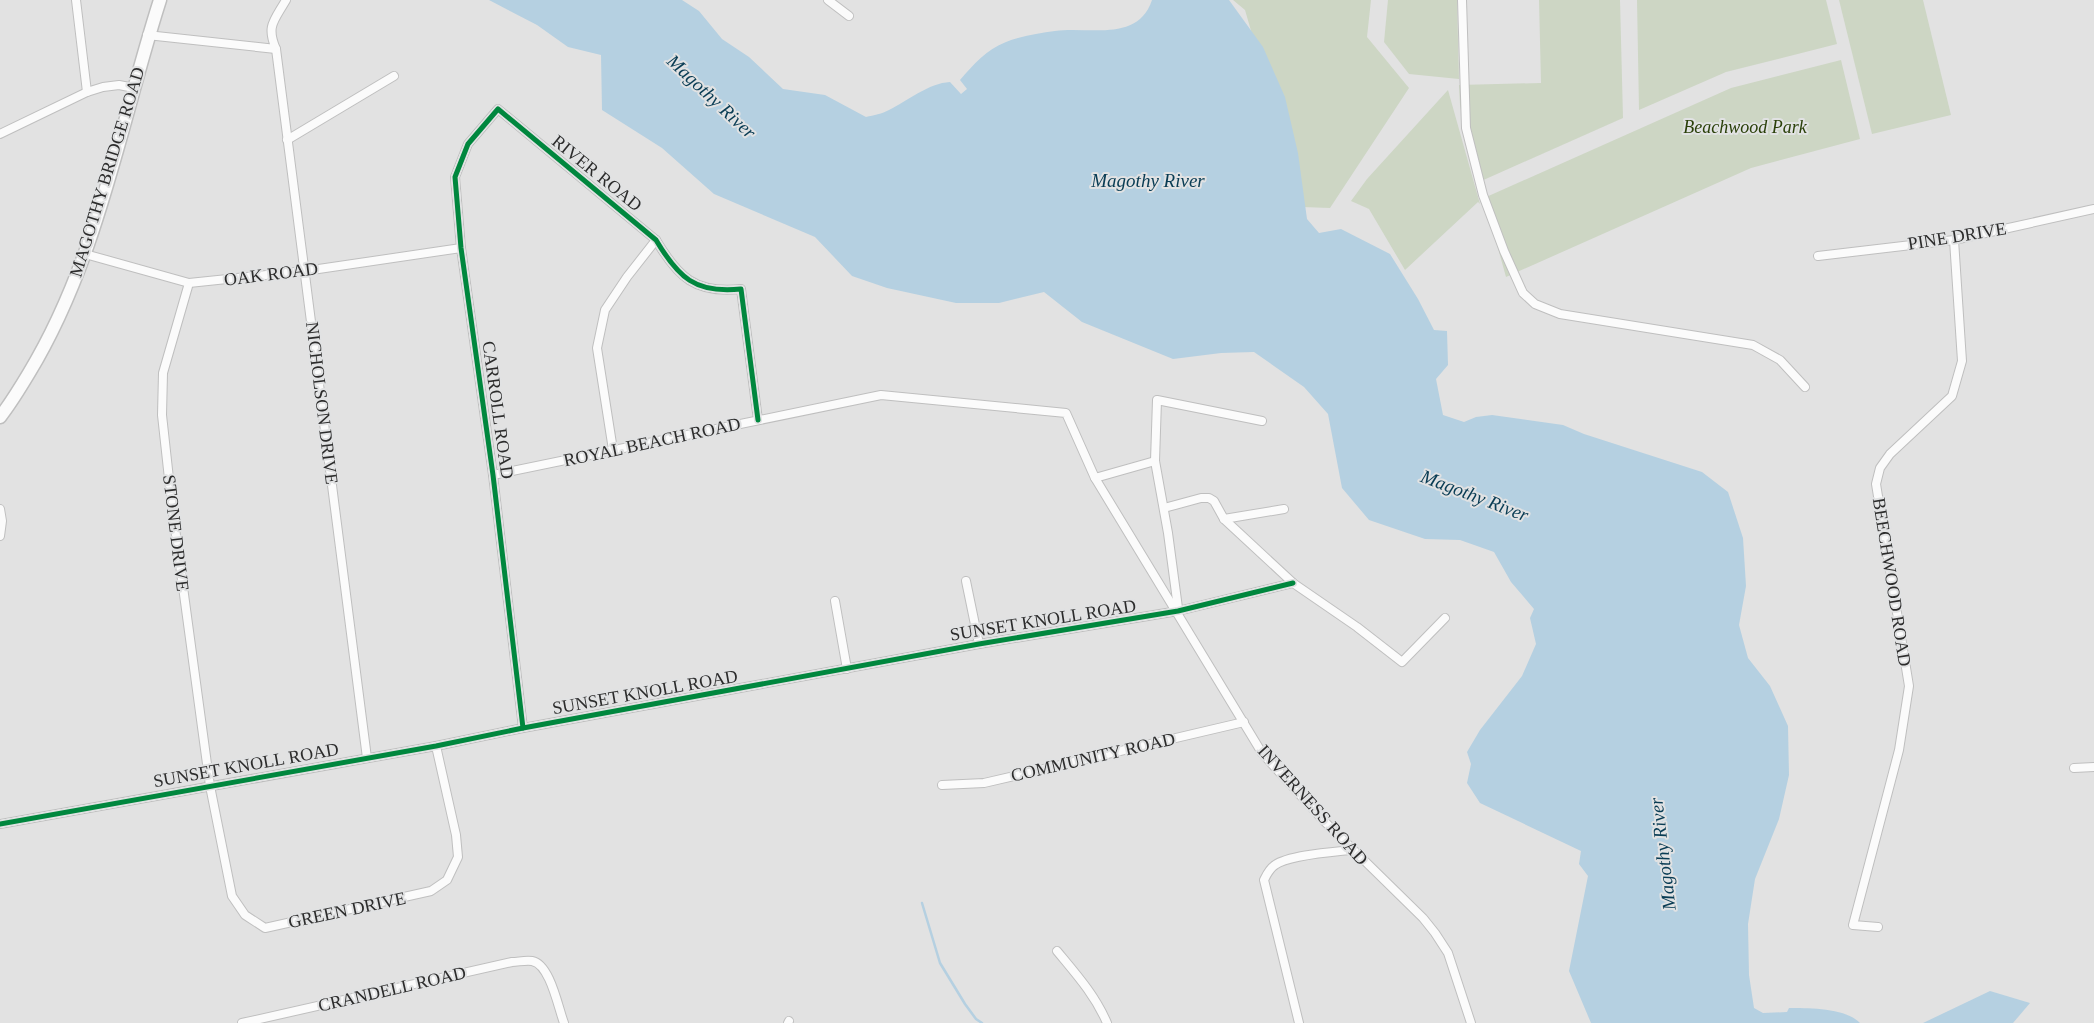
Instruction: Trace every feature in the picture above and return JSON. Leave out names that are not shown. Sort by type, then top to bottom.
[{"type":"main road","name":"MAGOTHY BRIDGE ROAD","points":[[0,417],[9,406],[46,345],[85,254],[148,35],[160,0]]},
{"type":"street","points":[[76,0],[87,92]]},
{"type":"street","name":"NICHOLSON DRIVE","points":[[286,0],[272,24],[270,35],[276,49],[286,140],[306,271],[367,758]]},
{"type":"street","points":[[828,0],[848,16]]},
{"type":"street","points":[[1462,0],[1466,128],[1483,195],[1504,251],[1523,293],[1535,304],[1560,314],[1753,345],[1780,360],[1805,387]]},
{"type":"street","points":[[148,35],[276,49]]},
{"type":"street","points":[[286,140],[394,76]]},
{"type":"street","points":[[0,134],[87,92],[119,85],[134,88]]},
{"type":"street","name":"RIVER ROAD","points":[[498,109],[656,240],[671,264],[692,282],[721,291],[741,289],[758,420]]},
{"type":"street","name":"CARROLL ROAD","points":[[498,109],[468,144],[455,177],[461,248],[493,475],[523,728]]},
{"type":"street","name":"PINE DRIVE","points":[[1818,256],[1954,240],[2094,209]]},
{"type":"street","points":[[613,450],[597,348],[605,310],[626,277],[656,240]]},
{"type":"street","name":"BEECHWOOD ROAD","points":[[1878,927],[1853,925],[1899,750],[1909,686],[1876,484],[1880,468],[1890,454],[1952,396],[1962,361],[1954,240]]},
{"type":"street","name":"OAK ROAD","points":[[85,254],[189,284],[306,271],[461,248]]},
{"type":"street","name":"STONE DRIVE","points":[[189,284],[163,373],[162,415],[172,506],[210,786]]},
{"type":"street","name":"ROYAL BEACH ROAD","points":[[493,475],[880,396],[1066,413],[1095,478]]},
{"type":"street","points":[[1178,611],[1164,508],[1155,461],[1157,400],[1262,421]]},
{"type":"street","points":[[1095,478],[1155,461]]},
{"type":"street","name":"INVERNESS ROAD","points":[[1095,478],[1178,611],[1262,752],[1351,850],[1422,918],[1435,934],[1448,953],[1472,1023]]},
{"type":"street","points":[[1164,508],[1201,498],[1209,498],[1214,501],[1224,519],[1293,583],[1402,662],[1445,618]]},
{"type":"street","points":[[0,509],[2,521],[0,536]]},
{"type":"street","points":[[1224,519],[1284,509]]},
{"type":"street","points":[[966,581],[979,644]]},
{"type":"street","name":"SUNSET KNOLL ROAD","points":[[0,824],[436,746],[523,728],[847,670],[979,644],[1178,611],[1293,583]]},
{"type":"street","points":[[835,601],[847,670]]},
{"type":"street","name":"COMMUNITY ROAD","points":[[942,785],[984,783],[1244,722]]},
{"type":"street","name":"GREEN DRIVE","points":[[210,786],[232,896],[245,916],[265,928],[431,892],[448,880],[458,857],[456,835],[436,746]]},
{"type":"street","points":[[2074,768],[2094,767]]},
{"type":"street","points":[[1299,1023],[1264,880],[1268,870],[1277,863],[1291,859],[1351,850]]},
{"type":"street","points":[[1057,951],[1083,981],[1100,1007],[1107,1023]]},
{"type":"street","name":"CRANDELL ROAD","points":[[242,1023],[512,962],[533,961],[542,967],[548,976],[564,1023]]},
{"type":"green space","points":[[1233,0],[1371,0],[1367,37],[1409,88],[1330,208],[1302,207],[1245,10]]},
{"type":"green space","points":[[1388,0],[1457,0],[1459,79],[1409,74],[1384,42]]},
{"type":"green space","points":[[1539,0],[1620,0],[1623,118],[1479,182],[1460,105],[1459,85],[1541,83]]},
{"type":"green space","name":"Beachwood Park","points":[[1637,0],[1826,0],[1837,44],[1726,72],[1639,110]]},
{"type":"green space","points":[[1839,0],[1923,0],[1951,115],[1872,134]]},
{"type":"green space","name":"Beachwood Park","points":[[1841,60],[1860,139],[1751,168],[1506,277],[1484,198],[1731,88]]},
{"type":"green space","points":[[1448,90],[1480,204],[1478,202],[1405,270],[1369,209],[1351,201],[1367,179]]},
{"type":"water","name":"Magothy River","points":[[489,0],[682,0],[699,11],[722,39],[749,57],[783,89],[825,95],[866,117],[886,111],[926,89],[942,83],[950,82],[961,94],[967,89],[960,80],[970,68],[992,49],[1012,40],[1055,31],[1111,30],[1124,27],[1136,22],[1145,13],[1152,0],[1229,0],[1263,47],[1285,97],[1298,153],[1307,219],[1319,233],[1341,229],[1390,254],[1418,299],[1434,330],[1447,331],[1448,365],[1436,379],[1443,415],[1464,422],[1476,417],[1492,415],[1563,425],[1584,434],[1702,472],[1728,492],[1743,538],[1746,586],[1739,625],[1748,658],[1770,686],[1788,726],[1789,775],[1779,819],[1755,879],[1748,924],[1749,975],[1754,1008],[1763,1013],[1787,1012],[1789,1008],[1827,1010],[1846,1014],[1860,1023],[1591,1023],[1569,971],[1588,876],[1579,864],[1581,851],[1480,803],[1467,783],[1471,764],[1467,752],[1480,730],[1522,676],[1536,644],[1530,618],[1534,609],[1511,582],[1494,552],[1460,540],[1425,539],[1369,520],[1342,488],[1328,414],[1304,387],[1254,352],[1221,353],[1173,359],[1082,322],[1044,292],[999,303],[956,303],[887,288],[852,276],[815,237],[714,194],[662,148],[602,110],[601,55],[568,47],[537,25]]},
{"type":"water","points":[[1990,991],[2030,1003],[2013,1023],[1923,1023]]},
{"type":"waterway","points":[[922,903],[940,963],[965,1004],[976,1019],[982,1023]]},
{"type":"cycle path","points":[[523,728],[493,475],[461,248],[455,177],[468,144],[498,109],[656,240],[680,273],[690,280],[711,289],[741,289],[758,420]]},
{"type":"cycle path","points":[[0,824],[436,746],[523,728],[979,644],[1178,611],[1293,583]]}]
